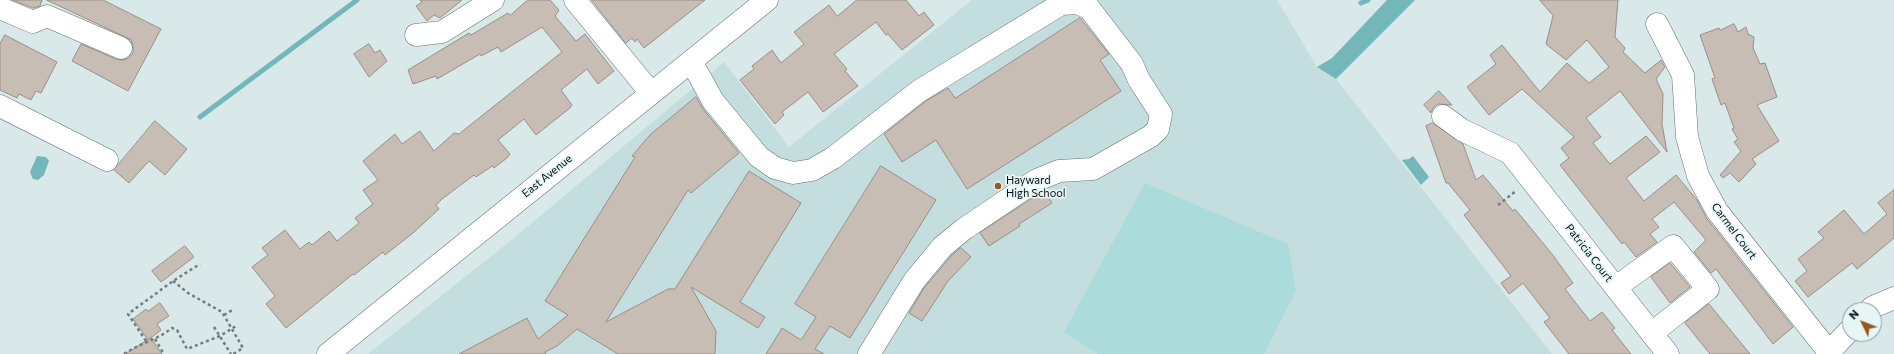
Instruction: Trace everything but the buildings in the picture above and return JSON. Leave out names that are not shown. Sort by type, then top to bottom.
[{"type":"street","points":[[416,35],[442,32],[494,0]]},
{"type":"street","points":[[575,0],[651,93]]},
{"type":"street","name":"East Avenue","points":[[328,354],[691,61],[761,2]]},
{"type":"street","points":[[691,61],[713,101],[759,156],[775,168],[793,173],[812,170],[832,158],[919,91],[1061,4],[1077,3],[1089,8],[1132,64],[1139,80],[1161,114],[1158,129],[1151,136],[1093,169],[1059,171],[1037,180],[964,229],[942,247],[914,281],[869,354]]},
{"type":"street","points":[[0,8],[32,22],[47,16],[121,48]]},
{"type":"street","name":"Carmel Court","points":[[1657,24],[1683,75],[1687,138],[1698,176],[1717,211],[1828,353]]},
{"type":"street","points":[[0,106],[107,160]]},
{"type":"street","name":"Patricia Court","points":[[1443,116],[1462,130],[1510,153],[1668,354]]},
{"type":"street","points":[[1616,287],[1673,246],[1708,289],[1652,333]]},
{"type":"street","points":[[1882,303],[1894,298]]},
{"type":"street","points":[[1828,353],[1842,338]]},
{"type":"path","points":[[1498,205],[1520,188]]},
{"type":"path","points":[[146,341],[128,314],[173,281],[200,264]]},
{"type":"path","points":[[173,281],[188,293],[222,312],[243,348],[232,354],[214,327]]},
{"type":"path","points":[[224,315],[234,309]]},
{"type":"path","points":[[124,354],[146,341],[155,339],[172,328],[177,330],[187,349],[220,336],[236,326]]},
{"type":"path","points":[[155,339],[164,354]]},
{"type":"shaded area","name":"Hayward High School","points":[[972,0],[1277,0],[1317,67],[1336,79],[1552,354],[368,354],[514,238],[724,62],[789,147]]},
{"type":"shaded area","points":[[1387,0],[1415,0],[1336,79],[1317,67],[1332,58]]},
{"type":"shaded area","points":[[37,156],[46,157],[49,161],[44,175],[38,180],[33,179],[30,172]]},
{"type":"shaded area","points":[[1413,156],[1429,177],[1421,185],[1402,160],[1409,159]]},
{"type":"shaded area","points":[[1145,183],[1288,244],[1296,291],[1264,354],[1098,354],[1064,332]]},
{"type":"waterway","points":[[200,117],[357,0]]},
{"type":"waterway","points":[[1361,3],[1368,0]]},
{"type":"place","name":"Hayward High School","points":[[998,186]]}]
